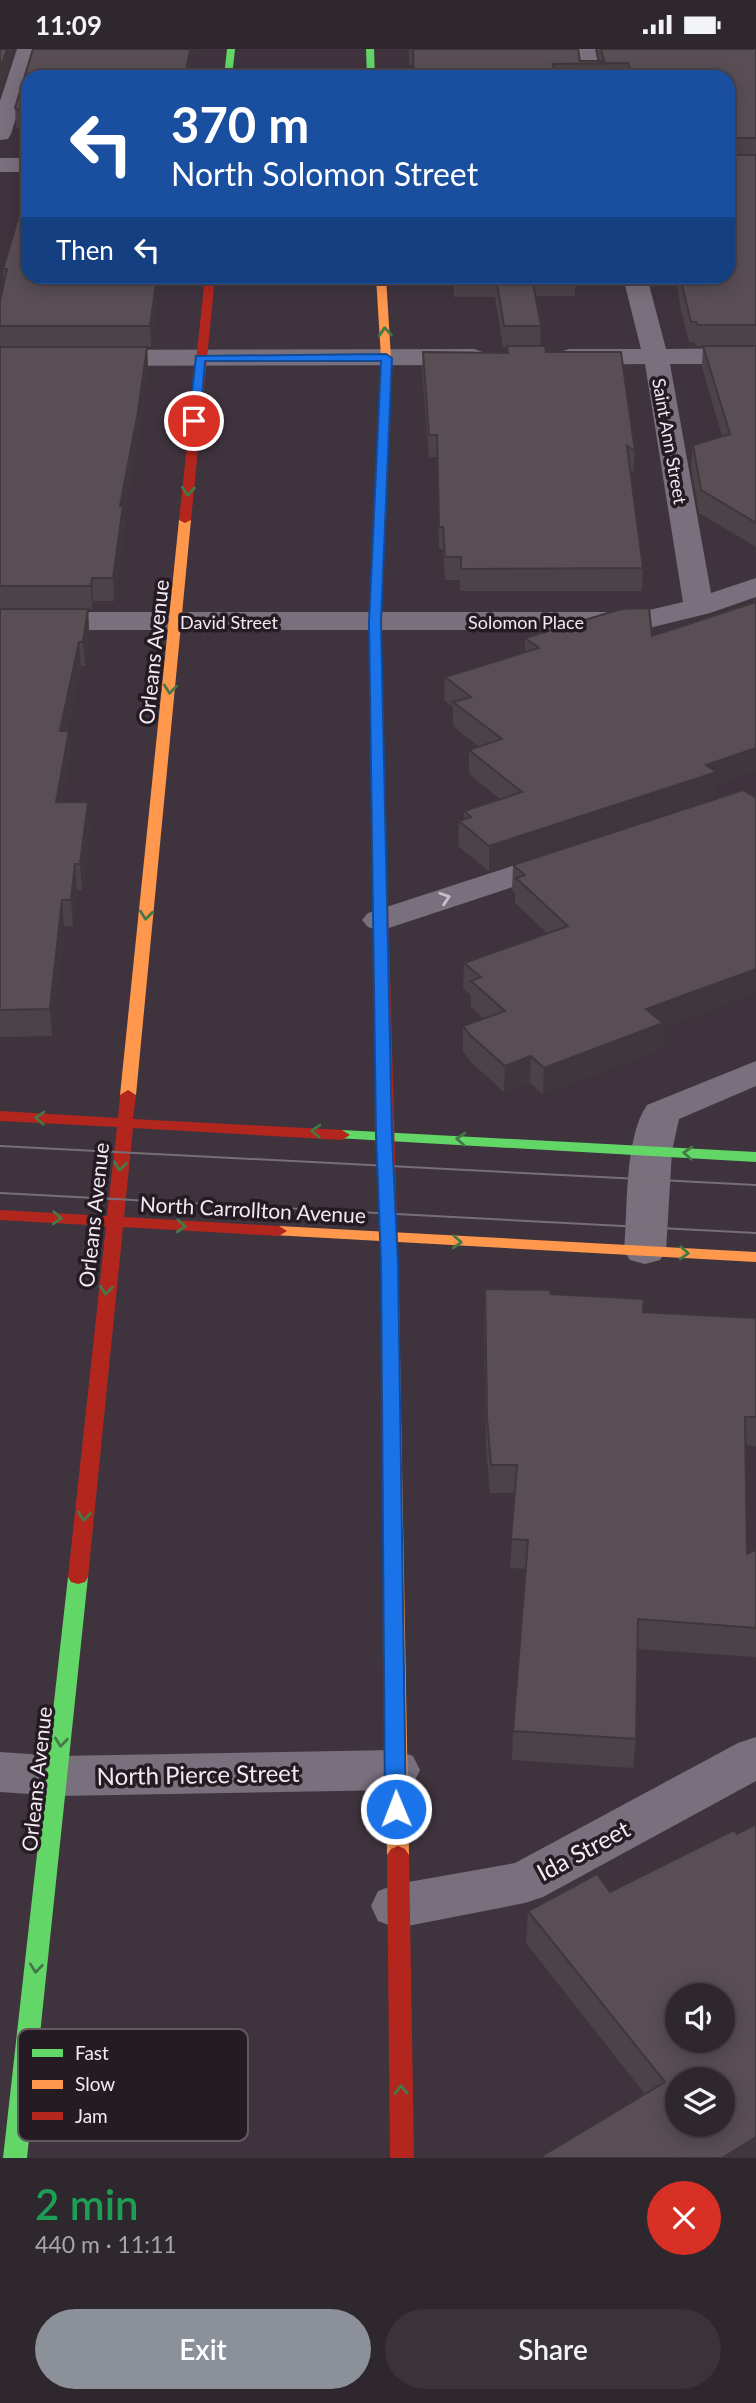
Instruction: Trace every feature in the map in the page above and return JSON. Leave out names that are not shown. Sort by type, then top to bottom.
[{"type":"street","points":[[0,134],[27,49]]},
{"type":"street","points":[[229,70],[231,49]]},
{"type":"street","points":[[370,49],[371,70]]},
{"type":"street","points":[[585,49],[590,70]]},
{"type":"street","points":[[0,165],[21,165]]},
{"type":"street","name":"Orleans Avenue","points":[[30,2029],[177,621],[209,284]]},
{"type":"street","points":[[381,284],[386,358],[375,622],[384,1135],[389,1238],[402,2158]]},
{"type":"street","name":"Saint Ann Street","points":[[637,284],[656,357],[699,607]]},
{"type":"street","points":[[547,357],[756,356]]},
{"type":"street","points":[[0,358],[493,357]]},
{"type":"street","name":"Solomon Place","points":[[375,622],[641,621],[699,607],[756,587]]},
{"type":"street","name":"David Street","points":[[0,621],[375,622]]},
{"type":"street","points":[[380,920],[589,851]]},
{"type":"street","points":[[645,1251],[652,1151],[662,1113],[756,1072]]},
{"type":"street","points":[[0,1116],[756,1157]]},
{"type":"street","name":"North Carrollton Avenue","points":[[0,1215],[756,1257]]},
{"type":"street","name":"Ida Street","points":[[397,1906],[525,1882],[756,1757]]},
{"type":"street","name":"North Pierce Street","points":[[0,1772],[58,1776],[395,1770]]},
{"type":"street","name":"Orleans Avenue","points":[[15,2158],[18,2131]]},
{"type":"building","points":[[0,49],[7,49],[0,70]]},
{"type":"building","points":[[33,49],[190,49],[186,70],[27,70]]},
{"type":"building","points":[[413,49],[578,49],[580,61],[604,61],[601,49],[756,49],[756,138],[735,138],[735,70],[630,70],[628,63],[553,64],[554,70],[414,70]]},
{"type":"building","points":[[21,88],[21,110],[15,108]]},
{"type":"building","points":[[735,155],[756,155],[756,325],[697,325],[696,322],[691,322],[682,284],[735,284]]},
{"type":"building","points":[[21,209],[21,284],[156,284],[150,326],[0,326],[0,301],[7,269],[3,269]]},
{"type":"building","points":[[497,284],[533,284],[541,326],[504,326]]},
{"type":"building","points":[[507,346],[545,346],[546,352],[621,352],[635,451],[627,446],[643,568],[461,569],[461,557],[445,557],[443,527],[439,527],[437,435],[429,435],[423,352],[508,353]]},
{"type":"building","points":[[703,346],[756,346],[756,523],[701,490],[693,445],[730,434]]},
{"type":"building","points":[[0,347],[147,347],[120,506],[123,506],[113,578],[92,578],[91,586],[0,586]]},
{"type":"building","points":[[756,602],[756,748],[706,765],[717,772],[489,846],[459,821],[471,817],[464,811],[522,792],[469,750],[502,739],[453,702],[471,697],[445,677],[539,648],[525,638],[621,609],[649,608],[652,636]]},
{"type":"building","points":[[0,609],[88,609],[83,642],[79,642],[60,731],[69,731],[56,802],[88,802],[80,864],[75,864],[71,900],[62,900],[50,1009],[0,1010]]},
{"type":"building","points":[[743,790],[756,798],[756,969],[646,1009],[663,1023],[544,1068],[531,1056],[505,1066],[471,1036],[463,1026],[505,1011],[471,981],[481,977],[464,963],[568,926],[516,878],[525,875],[513,865]]},
{"type":"building","points":[[485,1289],[550,1290],[551,1294],[644,1299],[643,1312],[756,1318],[756,1417],[745,1417],[747,1554],[756,1550],[756,1628],[638,1619],[636,1739],[513,1731],[528,1540],[511,1539],[517,1465],[491,1465],[487,1418]]},
{"type":"building","points":[[756,1824],[756,2137],[722,2158],[544,2158],[542,2156],[665,2082],[528,1911],[597,1874],[610,1892],[734,1830],[737,1834]]},
{"type":"tram line","points":[[0,1146],[756,1185]]},
{"type":"tram line","points":[[0,1193],[756,1233]]},
{"type":"traffic: fast","points":[[229,70],[231,49]]},
{"type":"traffic: fast","points":[[370,49],[371,70]]},
{"type":"traffic: fast","points":[[342,1135],[756,1157]]},
{"type":"traffic: fast","points":[[29,2029],[78,1577]]},
{"type":"traffic: fast","points":[[15,2158],[18,2130]]},
{"type":"traffic: slow","points":[[378,794],[375,622],[386,358],[381,284]]},
{"type":"traffic: slow","points":[[128,1095],[185,520]]},
{"type":"traffic: slow","points":[[279,1231],[756,1257]]},
{"type":"traffic: slow","points":[[390,1301],[398,1855]]},
{"type":"traffic: jam","points":[[185,520],[209,284]]},
{"type":"traffic: jam","points":[[378,794],[390,1301]]},
{"type":"traffic: jam","points":[[78,1577],[128,1095]]},
{"type":"traffic: jam","points":[[0,1116],[342,1135]]},
{"type":"traffic: jam","points":[[0,1215],[279,1231]]},
{"type":"traffic: jam","points":[[398,1855],[402,2158]]},
{"type":"route","points":[[194,421],[200,358],[386,358],[375,622],[384,1135],[389,1263],[396,1809]]}]
